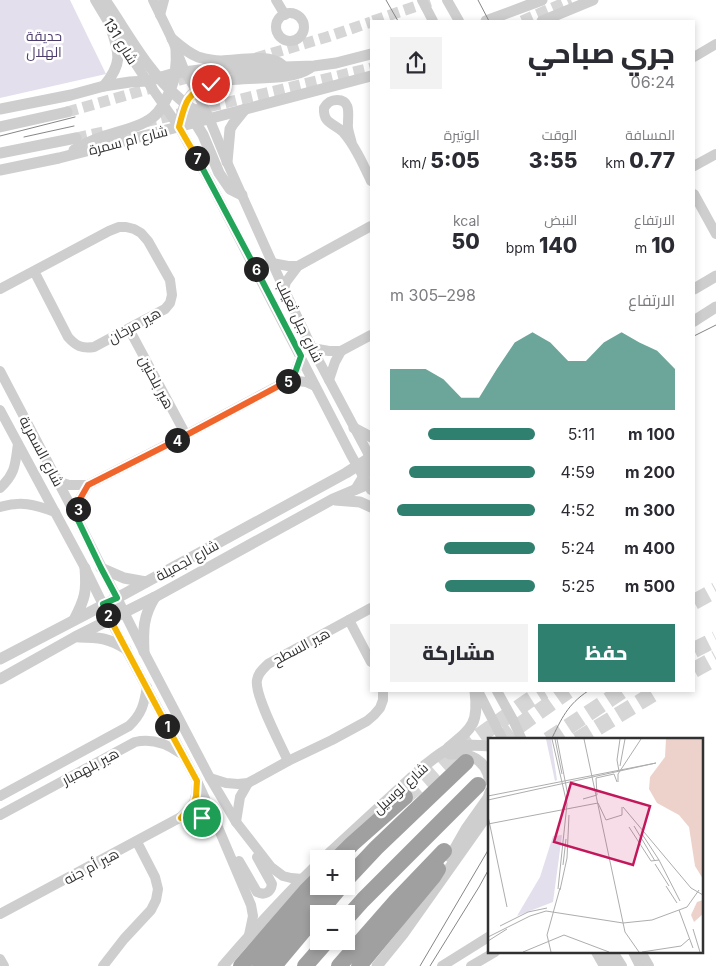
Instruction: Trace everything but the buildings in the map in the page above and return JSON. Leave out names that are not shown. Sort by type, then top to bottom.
[{"type":"highway","name":"شارع لوسيل","points":[[355,870],[466,762]]},
{"type":"highway","points":[[355,909],[486,786]]},
{"type":"highway","points":[[346,850],[405,797],[355,853]]},
{"type":"highway","points":[[339,966],[390,907],[444,851],[438,870],[433,877],[359,966]]},
{"type":"highway","points":[[241,966],[310,880]]},
{"type":"highway","points":[[260,966],[318,895]]},
{"type":"highway","points":[[274,966],[333,895]]},
{"type":"highway","points":[[305,966],[319,950]]},
{"type":"street","name":"شارع 131","points":[[95,0],[110,25],[152,80]]},
{"type":"street","points":[[105,0],[146,63],[152,80],[167,97],[209,118]]},
{"type":"street","points":[[59,158],[88,142],[141,124],[153,117],[167,97],[180,73],[174,44],[152,0]]},
{"type":"street","points":[[160,14],[164,0]]},
{"type":"street","points":[[276,0],[285,15]]},
{"type":"street","points":[[422,0],[432,20]]},
{"type":"street","points":[[447,0],[458,20]]},
{"type":"street","points":[[489,20],[542,0]]},
{"type":"street","points":[[544,20],[588,2]]},
{"type":"street","points":[[104,86],[115,72],[118,64],[117,47],[110,25]]},
{"type":"street","points":[[174,44],[203,58],[220,61],[268,59],[284,66]]},
{"type":"street","points":[[695,56],[716,45]]},
{"type":"street","points":[[0,109],[104,86],[152,80],[200,70],[314,66],[336,63],[370,54]]},
{"type":"street","points":[[179,127],[184,107],[189,97],[196,90],[227,80],[296,74],[314,66]]},
{"type":"street","name":"شارع جبل ثعيلب","points":[[180,73],[196,90],[272,263],[312,348],[370,455]]},
{"type":"street","name":"شارع ام سمرة","points":[[0,170],[59,158],[370,76]]},
{"type":"street","name":"شارع جبل ثعيلب","points":[[167,97],[179,127],[210,182],[357,466],[369,483]]},
{"type":"street","points":[[184,107],[203,135],[219,173],[230,189],[242,194]]},
{"type":"street","points":[[227,162],[230,129],[245,108]]},
{"type":"street","points":[[0,127],[67,112]]},
{"type":"street","name":"شارع ام سمرة","points":[[0,153],[76,138]]},
{"type":"street","points":[[352,144],[370,179]]},
{"type":"street","points":[[695,165],[716,154]]},
{"type":"street","points":[[695,196],[716,234]]},
{"type":"street","name":"هير مرخان","points":[[0,289],[109,231],[126,227],[142,233],[148,241],[170,280],[172,295],[170,303],[165,309],[94,347],[87,348],[74,344],[68,336],[34,271]]},
{"type":"street","points":[[284,289],[286,282],[298,266],[370,227]]},
{"type":"street","points":[[272,263],[298,266]]},
{"type":"street","points":[[695,288],[715,275]]},
{"type":"street","points":[[695,319],[716,307]]},
{"type":"street","name":"هير بلحنين","points":[[129,329],[186,435]]},
{"type":"street","points":[[312,348],[341,351],[370,336]]},
{"type":"street","points":[[329,380],[341,351]]},
{"type":"street","points":[[56,477],[69,485],[88,485],[288,380],[295,373],[301,356]]},
{"type":"street","name":"شارع السمرية","points":[[0,371],[76,516],[144,652],[210,778],[236,822],[276,871],[283,876],[291,878],[310,879]]},
{"type":"street","points":[[288,380],[306,382],[315,386]]},
{"type":"street","name":"شارع السمرية","points":[[0,410],[197,781],[251,905],[253,916],[249,935]]},
{"type":"street","points":[[354,428],[370,436]]},
{"type":"street","points":[[0,488],[14,470],[18,444]]},
{"type":"street","name":"شارع لجميلة","points":[[0,659],[346,474],[370,458]]},
{"type":"street","points":[[369,483],[367,471],[370,460]]},
{"type":"street","name":"شارع لجميلة","points":[[0,679],[74,637],[125,613],[333,499],[369,483]]},
{"type":"street","points":[[76,516],[80,499],[88,485]]},
{"type":"street","points":[[333,499],[360,502],[370,507]]},
{"type":"street","points":[[0,507],[26,503],[54,512]]},
{"type":"street","points":[[74,620],[85,598],[85,568]]},
{"type":"street","points":[[101,568],[124,578],[146,582]]},
{"type":"street","points":[[144,652],[143,632],[145,618],[155,597]]},
{"type":"street","name":"هير السطح","points":[[288,761],[261,702],[256,683],[257,678],[268,664],[370,609]]},
{"type":"street","points":[[349,620],[370,660]]},
{"type":"street","points":[[74,637],[100,637],[126,648]]},
{"type":"street","name":"هير بلهمبار","points":[[0,796],[129,726],[137,718],[144,706],[147,687]]},
{"type":"street","points":[[210,778],[226,783],[248,783],[367,721],[380,708],[383,692]]},
{"type":"street","points":[[438,755],[472,726],[477,706],[477,692]]},
{"type":"street","points":[[478,692],[503,738]]},
{"type":"street","points":[[498,692],[521,738]]},
{"type":"street","name":"هير بلهمبار","points":[[0,814],[136,742],[148,740],[161,742],[182,754]]},
{"type":"street","name":"شارع لوسيل","points":[[333,850],[438,755],[456,747],[488,746]]},
{"type":"street","points":[[428,898],[459,839],[488,798],[486,770],[480,762],[473,756],[457,753],[438,755]]},
{"type":"street","name":"هير أم جنه","points":[[0,914],[181,818],[194,803],[197,781]]},
{"type":"street","points":[[181,818],[202,818],[217,825],[257,892],[265,894],[269,892],[272,884],[271,880],[236,822],[240,797],[248,783]]},
{"type":"street","points":[[376,966],[403,934],[486,821]]},
{"type":"street","points":[[103,966],[124,939],[151,910],[156,900],[158,890],[155,877],[137,842]]},
{"type":"street","points":[[223,966],[292,889],[310,880]]},
{"type":"street","points":[[442,966],[488,937]]},
{"type":"street","points":[[471,966],[492,954]]},
{"type":"street","points":[[597,954],[604,966]]},
{"type":"street","points":[[607,954],[612,966]]},
{"type":"street","points":[[614,954],[622,966]]},
{"type":"street","points":[[635,954],[640,966]]},
{"type":"street","points":[[642,954],[649,966]]},
{"type":"street","points":[[0,958],[4,966]]},
{"type":"green space","name":"حديقة الهلال","points":[[0,0],[70,0],[106,74],[0,98]]},
{"type":"tunnel","points":[[376,20],[434,0]]},
{"type":"tunnel","points":[[524,20],[571,0]]},
{"type":"tunnel","points":[[256,58],[370,22]]},
{"type":"tunnel","points":[[145,122],[370,68]]},
{"type":"tunnel","points":[[67,112],[197,75]]},
{"type":"tunnel","points":[[76,138],[108,131]]},
{"type":"tunnel","points":[[695,601],[716,590]]},
{"type":"tunnel","points":[[695,650],[716,639]]},
{"type":"tunnel","points":[[695,669],[716,658]]},
{"type":"tunnel","points":[[405,797],[458,751],[542,692]]},
{"type":"tunnel","points":[[502,738],[567,692]]},
{"type":"tunnel","points":[[551,738],[620,692]]},
{"type":"tunnel","points":[[580,738],[656,692]]},
{"type":"tram line","points":[[386,0],[397,20]]},
{"type":"tram line","points":[[478,0],[488,20]]},
{"type":"tram line","points":[[0,136],[75,117]]},
{"type":"tram line","points":[[24,137],[74,126]]},
{"type":"tram line","points":[[695,336],[716,325]]},
{"type":"tram line","points":[[552,738],[570,707],[587,692]]},
{"type":"tram line","points":[[420,966],[488,850]]},
{"type":"tram line","points":[[430,966],[488,871]]},
{"type":"route","points":[[202,818],[181,818],[194,803],[197,781],[103,604],[117,598],[76,516],[80,499],[88,485],[288,380],[295,373],[301,356],[179,127],[184,106],[189,97],[196,90],[211,84]]}]
